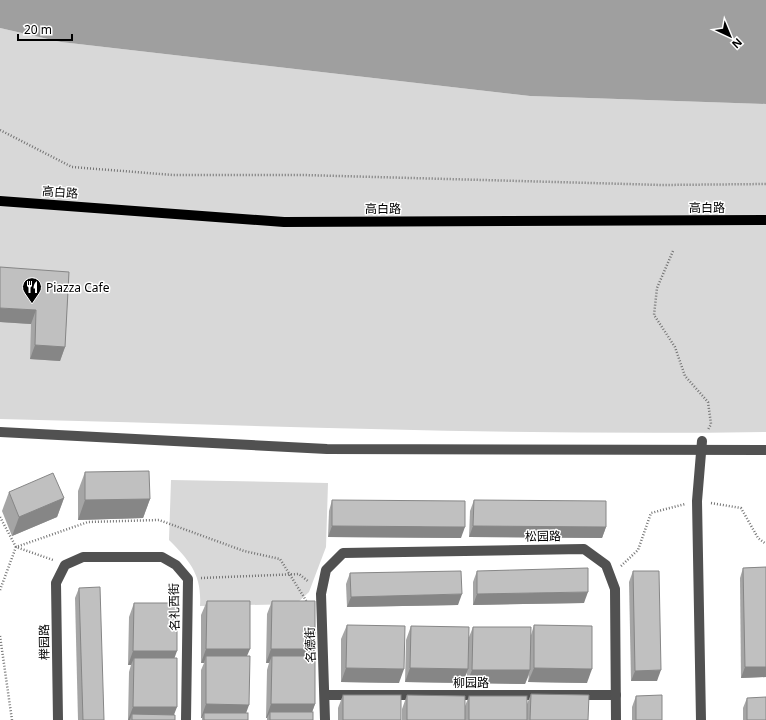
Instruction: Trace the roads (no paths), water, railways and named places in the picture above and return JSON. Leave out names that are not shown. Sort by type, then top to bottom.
[{"type":"main road","name":"高白路","points":[[0,201],[284,222],[766,220]]},
{"type":"street","points":[[0,432],[327,449],[701,446],[766,450]]},
{"type":"street","points":[[701,446],[697,501],[701,720]]},
{"type":"street","name":"松园路","points":[[326,570],[343,553],[584,549],[606,565],[615,589],[616,720]]},
{"type":"street","name":"名礼西街","points":[[65,565],[83,557],[162,557],[176,565],[188,579],[186,720]]},
{"type":"street","name":"榉园路","points":[[58,720],[56,583],[65,565]]},
{"type":"street","name":"名德街","points":[[326,570],[321,594],[326,720]]},
{"type":"street","name":"柳园路","points":[[325,695],[616,695]]},
{"type":"place","name":"Piazza Cafe","points":[[32,304]]}]
